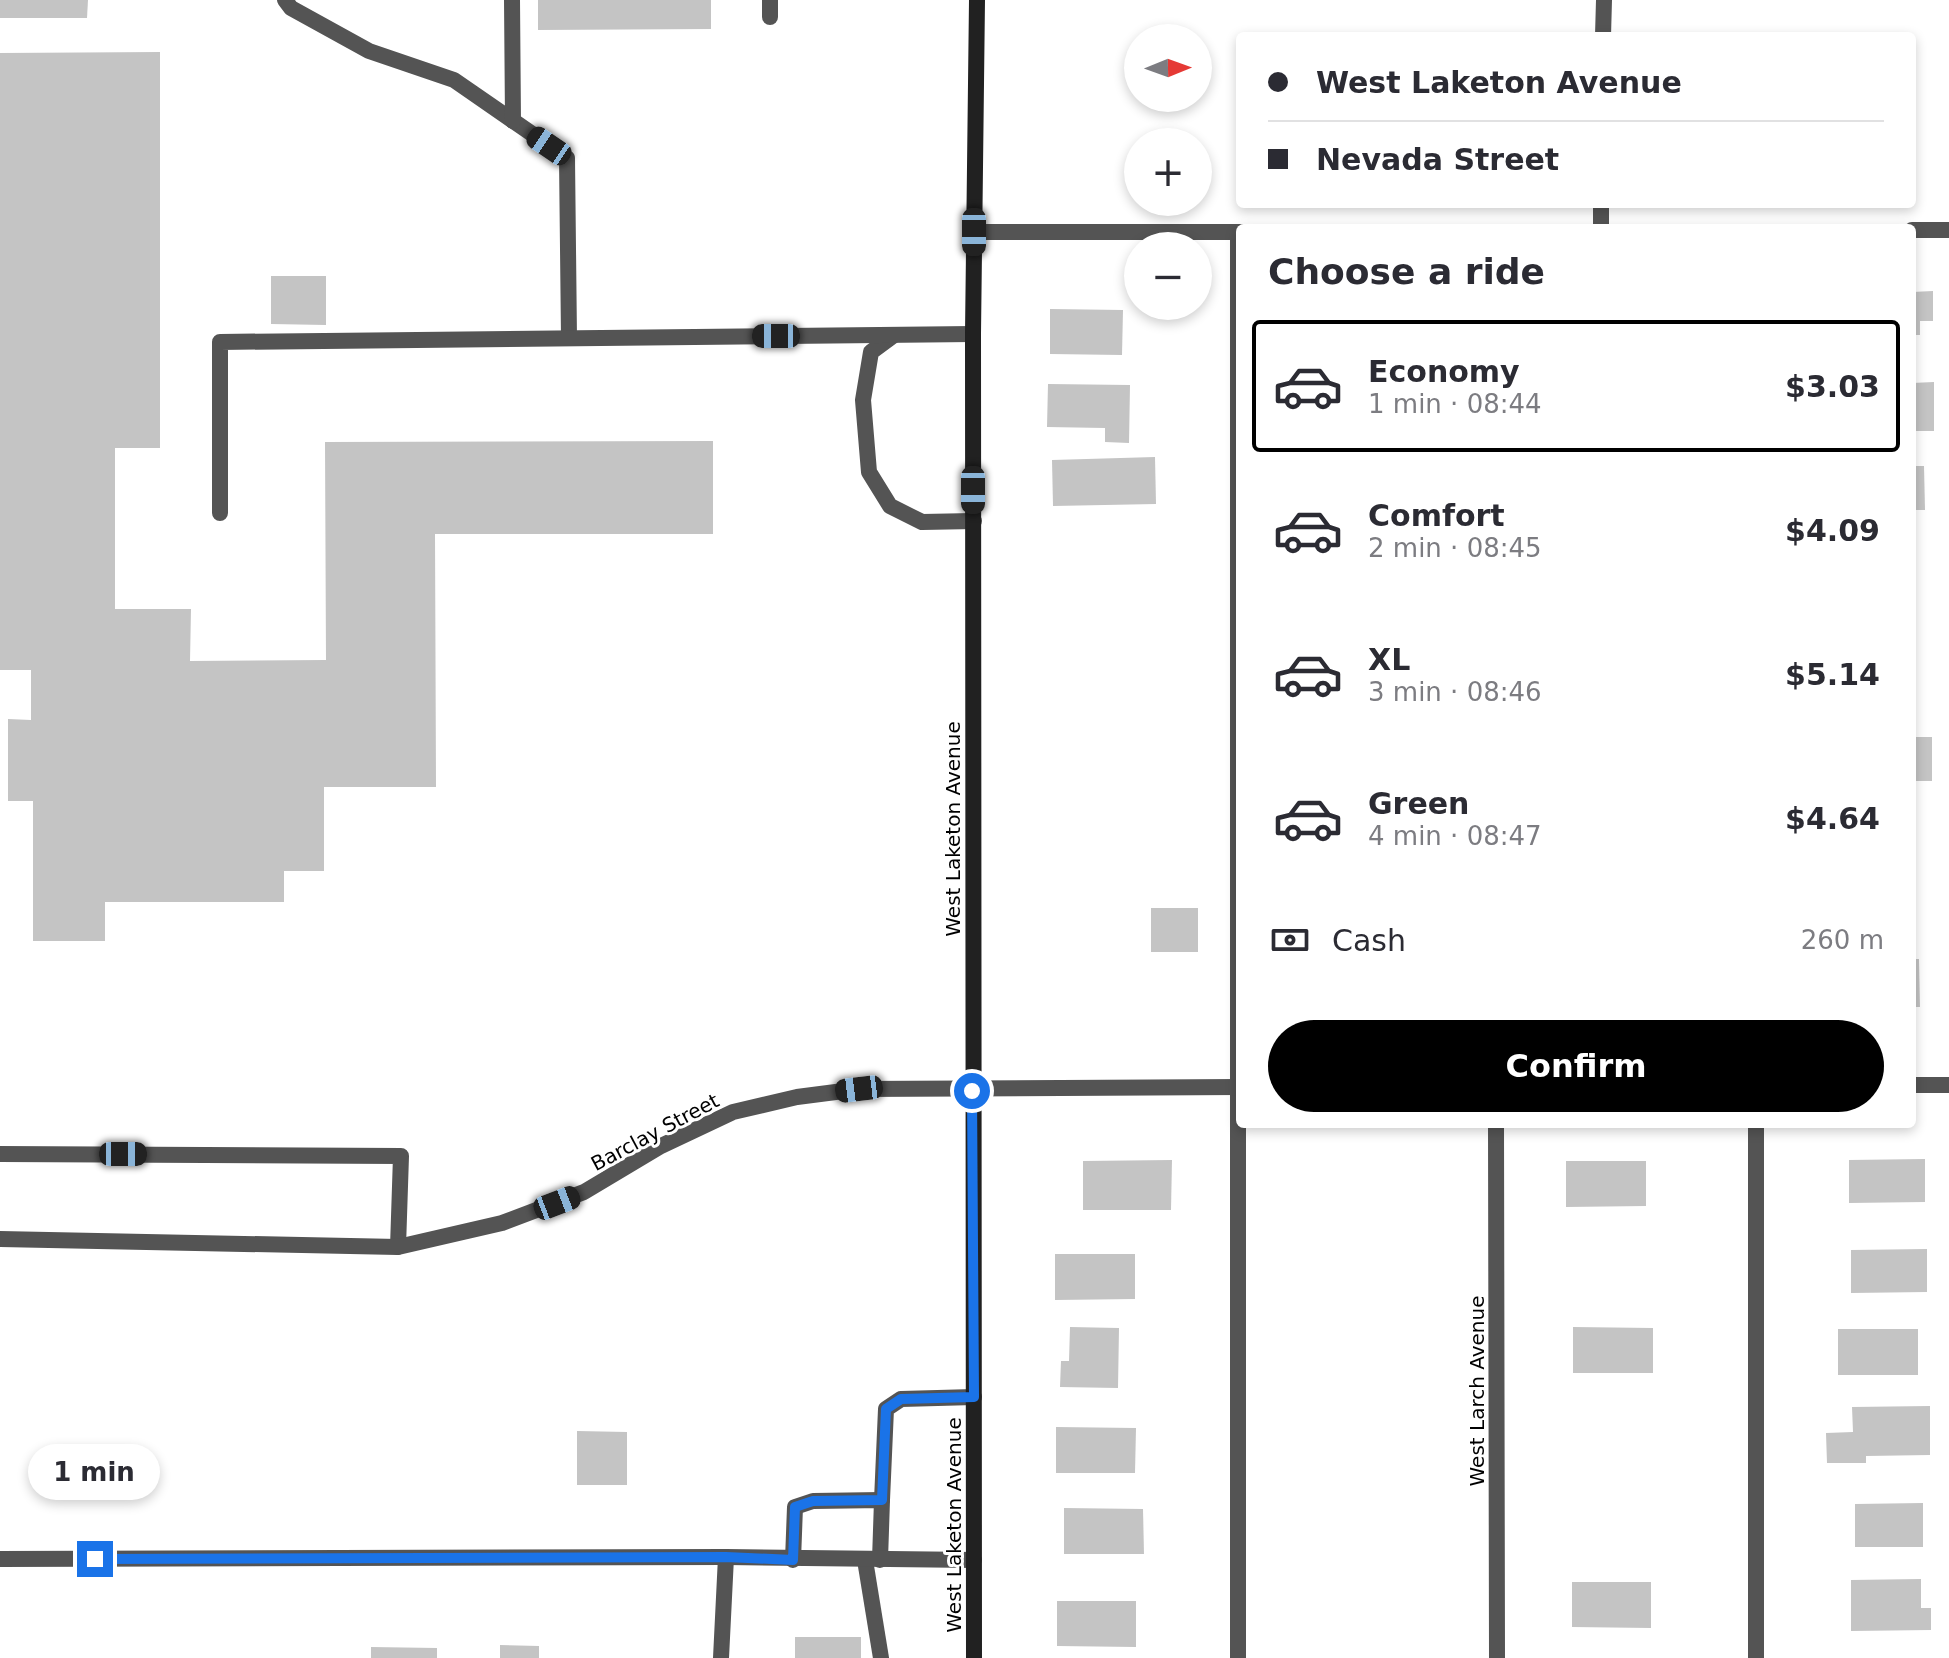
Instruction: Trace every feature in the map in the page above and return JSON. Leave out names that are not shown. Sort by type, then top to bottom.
[{"type":"main road","name":"West Laketon Avenue","points":[[974,1658],[973,334],[977,0]]},
{"type":"street","points":[[285,0],[291,8],[369,51],[454,80],[567,158],[569,338]]},
{"type":"street","points":[[512,0],[513,121]]},
{"type":"street","points":[[1603,32],[1604,0]]},
{"type":"street","points":[[1916,230],[1949,230]]},
{"type":"street","points":[[974,232],[1236,232]]},
{"type":"street","points":[[220,513],[220,342],[973,334]]},
{"type":"street","points":[[894,335],[871,352],[863,400],[869,472],[890,506],[922,522],[974,521]]},
{"type":"street","points":[[1916,1085],[1949,1085]]},
{"type":"street","name":"Barclay Street","points":[[0,1239],[398,1247],[502,1223],[584,1192],[661,1146],[733,1112],[797,1097],[859,1089],[972,1091],[1236,1087]]},
{"type":"street","points":[[1238,1128],[1238,1658]]},
{"type":"street","name":"West Larch Avenue","points":[[1496,1128],[1497,1658]]},
{"type":"street","points":[[1756,1128],[1756,1658]]},
{"type":"street","points":[[0,1154],[401,1156],[398,1247]]},
{"type":"street","points":[[881,1658],[872,1560],[882,1500],[886,1409],[901,1399],[974,1397]]},
{"type":"street","points":[[793,1560],[795,1507],[813,1501],[882,1500]]},
{"type":"street","points":[[0,1559],[726,1557],[974,1560]]},
{"type":"street","points":[[721,1658],[726,1557]]},
{"type":"building","points":[[0,0],[88,0],[87,18],[0,18]]},
{"type":"building","points":[[538,0],[711,0],[711,29],[538,30]]},
{"type":"building","points":[[160,52],[160,448],[115,448],[115,609],[191,609],[190,661],[326,660],[325,442],[713,441],[713,534],[435,534],[436,787],[324,787],[324,871],[284,871],[284,902],[105,902],[105,941],[33,941],[33,801],[8,801],[8,719],[31,720],[31,670],[0,670],[0,53]]},
{"type":"building","points":[[271,276],[326,276],[326,325],[271,324]]},
{"type":"building","points":[[1933,291],[1933,321],[1920,321],[1920,335],[1916,335],[1916,292]]},
{"type":"building","points":[[1050,309],[1123,310],[1122,355],[1050,354]]},
{"type":"building","points":[[1934,382],[1934,431],[1916,431],[1916,383]]},
{"type":"building","points":[[1048,384],[1130,385],[1129,443],[1105,442],[1105,428],[1047,427]]},
{"type":"building","points":[[1155,457],[1156,504],[1053,506],[1052,460]]},
{"type":"building","points":[[1916,466],[1924,466],[1925,510],[1916,510]]},
{"type":"building","points":[[1916,737],[1932,737],[1932,781],[1916,781]]},
{"type":"building","points":[[1151,908],[1198,908],[1198,952],[1151,952]]},
{"type":"building","points":[[1916,959],[1919,959],[1920,1007],[1916,1007]]},
{"type":"building","points":[[1925,1159],[1925,1202],[1849,1203],[1849,1160]]},
{"type":"building","points":[[1172,1160],[1171,1210],[1083,1210],[1083,1161]]},
{"type":"building","points":[[1566,1161],[1646,1161],[1646,1206],[1566,1207]]},
{"type":"building","points":[[1927,1249],[1927,1292],[1851,1293],[1851,1250]]},
{"type":"building","points":[[1055,1254],[1135,1254],[1135,1299],[1055,1300]]},
{"type":"building","points":[[1070,1327],[1119,1328],[1118,1388],[1060,1387],[1061,1361],[1069,1361]]},
{"type":"building","points":[[1573,1327],[1653,1328],[1653,1373],[1573,1373]]},
{"type":"building","points":[[1838,1329],[1918,1329],[1918,1375],[1838,1375]]},
{"type":"building","points":[[1930,1406],[1930,1455],[1866,1456],[1866,1463],[1827,1463],[1826,1433],[1853,1432],[1852,1407]]},
{"type":"building","points":[[1056,1427],[1136,1428],[1135,1473],[1056,1473]]},
{"type":"building","points":[[577,1431],[627,1432],[627,1485],[577,1485]]},
{"type":"building","points":[[1923,1503],[1923,1547],[1855,1547],[1855,1504]]},
{"type":"building","points":[[1064,1508],[1143,1509],[1144,1554],[1064,1554]]},
{"type":"building","points":[[1921,1579],[1921,1608],[1931,1608],[1931,1630],[1851,1631],[1851,1580]]},
{"type":"building","points":[[1572,1582],[1651,1582],[1651,1628],[1572,1627]]},
{"type":"building","points":[[1057,1601],[1136,1601],[1136,1647],[1057,1646]]},
{"type":"building","points":[[795,1637],[861,1637],[861,1658],[795,1658]]},
{"type":"building","points":[[500,1645],[539,1646],[539,1658],[500,1658]]},
{"type":"building","points":[[371,1647],[437,1648],[437,1658],[371,1658]]},
{"type":"route","points":[[95,1559],[726,1557],[793,1560],[795,1507],[813,1501],[882,1500],[886,1409],[901,1399],[974,1397],[972,1091]]}]
